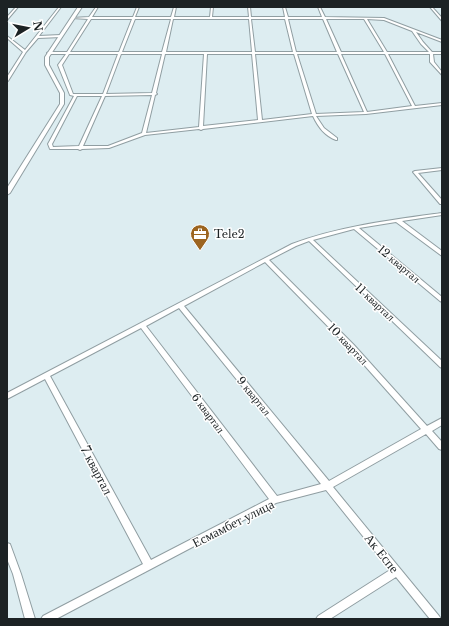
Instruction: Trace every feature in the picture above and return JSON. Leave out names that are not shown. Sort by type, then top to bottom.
[{"type":"main road","points":[[7,194],[62,104],[62,93],[47,64],[47,57],[80,7]]},
{"type":"street","points":[[7,19],[18,7]]},
{"type":"street","points":[[7,80],[25,52],[60,7]]},
{"type":"street","points":[[74,95],[60,65],[97,7]]},
{"type":"street","points":[[80,149],[104,95],[138,7]]},
{"type":"street","points":[[144,134],[155,94],[163,53],[175,7]]},
{"type":"street","points":[[211,18],[212,7]]},
{"type":"street","points":[[249,7],[260,121]]},
{"type":"street","points":[[284,7],[295,53],[314,116],[326,134],[336,139]]},
{"type":"street","points":[[320,7],[366,112]]},
{"type":"street","points":[[430,7],[442,20]]},
{"type":"street","points":[[73,18],[384,19],[442,42]]},
{"type":"street","points":[[366,18],[414,107]]},
{"type":"street","points":[[413,30],[422,44],[431,53],[432,62],[442,74]]},
{"type":"street","points":[[36,38],[61,36]]},
{"type":"street","points":[[7,37],[25,52]]},
{"type":"street","points":[[49,53],[442,54]]},
{"type":"street","points":[[201,128],[206,53]]},
{"type":"street","points":[[62,96],[155,94]]},
{"type":"street","points":[[74,95],[49,147],[56,149],[109,147],[144,134],[260,121],[442,104]]},
{"type":"street","points":[[442,169],[415,172],[442,203]]},
{"type":"street","points":[[7,396],[266,260],[309,239],[356,228],[442,214]]},
{"type":"street","points":[[398,221],[441,253]]},
{"type":"street","name":"12 квартал","points":[[356,228],[442,300]]},
{"type":"street","name":"11 квартал","points":[[309,239],[442,365]]},
{"type":"street","name":"10 квартал","points":[[266,260],[352,347],[427,430]]},
{"type":"street","name":"9 квартал","points":[[180,305],[328,486]]},
{"type":"street","name":"6 квартал","points":[[142,325],[274,500]]},
{"type":"street","name":"7 квартал","points":[[46,375],[149,566]]},
{"type":"street","name":"Есмамбет улица","points":[[46,619],[274,500],[328,486],[442,421]]},
{"type":"street","points":[[427,430],[442,447]]},
{"type":"street","name":"Ак Еспе","points":[[328,486],[436,619]]},
{"type":"street","points":[[7,547],[17,574],[30,619]]},
{"type":"street","points":[[321,619],[397,571]]},
{"type":"place","name":"Tele2","points":[[200,251]]}]
